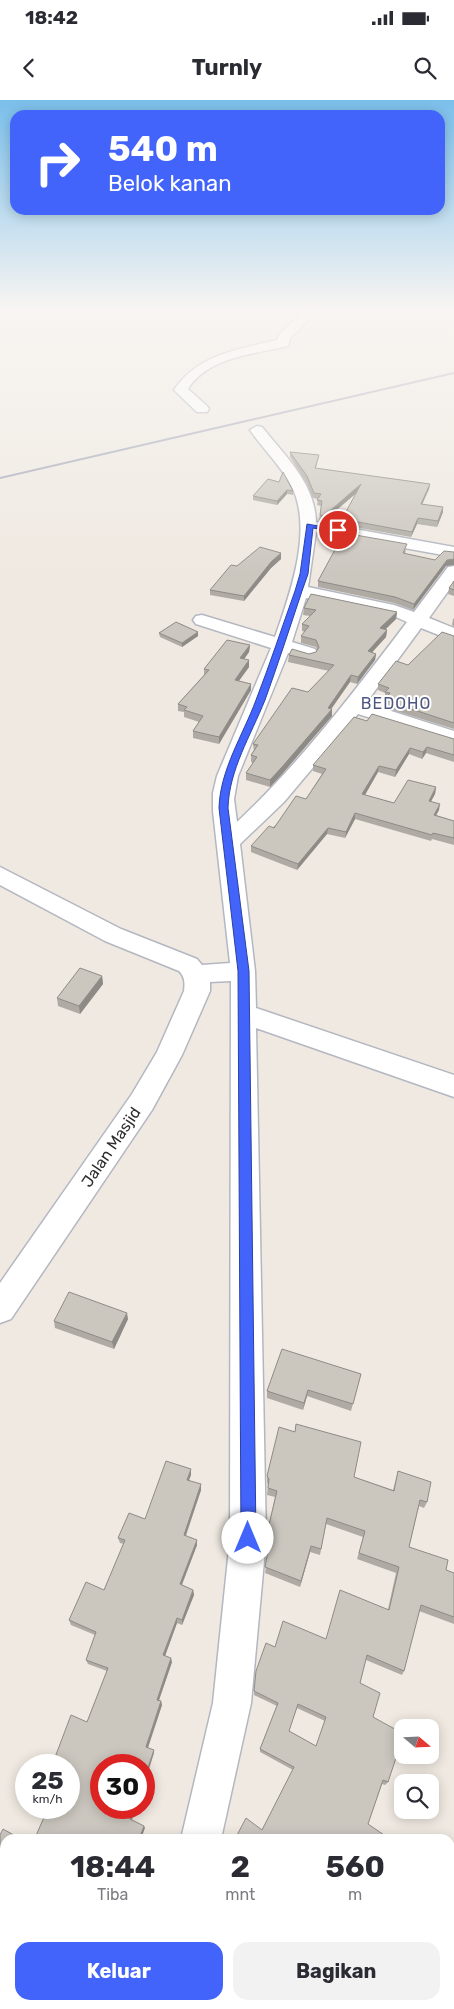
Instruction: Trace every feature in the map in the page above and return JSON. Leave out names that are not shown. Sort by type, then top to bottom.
[{"type":"street","points":[[188,397],[202,410]]},
{"type":"street","points":[[202,1834],[232,1703],[248,1538],[244,1014],[223,972],[229,842],[224,808],[228,778],[260,701],[304,574],[310,526],[300,488],[257,430]]},
{"type":"street","points":[[310,526],[454,552]]},
{"type":"street","points":[[229,842],[276,797],[354,706],[417,621],[451,581]]},
{"type":"street","points":[[298,591],[394,610],[454,635]]},
{"type":"street","points":[[202,620],[308,653]]},
{"type":"street","points":[[354,706],[454,738]]},
{"type":"street","points":[[0,875],[112,935],[188,965],[223,972]]},
{"type":"street","name":"Jalan Masjid","points":[[0,1308],[142,1102],[168,1055],[197,992],[223,972]]},
{"type":"street","points":[[244,1014],[454,1086]]},
{"type":"building","points":[[290,452],[319,455],[315,468],[430,484],[421,504],[443,507],[438,521],[418,518],[412,532],[342,519],[361,484],[324,516],[320,515],[322,501],[317,500],[321,494],[314,493],[307,476]]},
{"type":"building","points":[[283,472],[293,491],[287,490],[277,501],[253,496],[268,479],[279,482]]},
{"type":"building","points":[[344,533],[407,544],[403,553],[435,560],[444,551],[454,552],[454,559],[447,560],[414,604],[395,597],[318,581]]},
{"type":"building","points":[[260,547],[281,553],[271,562],[244,596],[210,590],[231,565],[237,566]]},
{"type":"building","points":[[454,581],[454,590],[449,588]]},
{"type":"building","points":[[311,594],[397,612],[380,628],[387,630],[368,651],[376,654],[358,677],[351,675],[328,708],[332,709],[270,780],[246,773],[257,757],[251,755],[258,745],[253,744],[292,688],[308,692],[334,665],[289,655],[292,649],[309,654],[316,652],[319,647],[316,640],[301,636],[309,626],[302,624],[316,610],[304,608]]},
{"type":"building","points":[[176,622],[198,632],[182,643],[159,633]]},
{"type":"building","points":[[442,632],[454,636],[454,723],[384,700],[390,693],[385,692],[389,688],[378,684],[396,661],[408,665]]},
{"type":"building","points":[[227,640],[250,645],[240,658],[249,660],[235,680],[251,684],[219,737],[193,731],[203,716],[184,710],[187,707],[178,704],[209,670],[204,669]]},
{"type":"building","points":[[372,714],[454,739],[454,755],[427,747],[423,752],[410,748],[396,770],[379,766],[362,794],[394,803],[408,780],[436,787],[429,801],[440,804],[434,815],[454,821],[454,838],[433,833],[432,835],[355,813],[346,832],[328,828],[298,864],[251,846],[269,826],[274,828],[296,796],[306,799],[326,769],[313,765],[354,717],[367,721]]},
{"type":"building","points":[[80,968],[102,976],[79,1006],[57,998]]},
{"type":"building","points":[[69,1292],[127,1313],[112,1342],[54,1321]]},
{"type":"building","points":[[282,1349],[361,1374],[353,1404],[308,1390],[304,1403],[267,1391]]},
{"type":"building","points":[[296,1424],[361,1442],[354,1477],[394,1491],[398,1471],[431,1482],[427,1502],[420,1500],[409,1547],[448,1560],[446,1570],[454,1573],[454,1617],[421,1605],[404,1671],[367,1655],[360,1683],[380,1693],[373,1717],[394,1729],[394,1764],[388,1782],[383,1780],[368,1824],[383,1834],[238,1834],[246,1818],[262,1830],[294,1767],[260,1749],[278,1703],[254,1691],[256,1671],[266,1643],[275,1647],[283,1621],[326,1639],[340,1590],[389,1610],[399,1567],[359,1553],[365,1531],[327,1518],[321,1549],[311,1546],[301,1581],[265,1567],[271,1536],[268,1535],[268,1529],[277,1491],[268,1488],[269,1479],[267,1476],[279,1427],[295,1432]],"holes":[[[298,1704],[326,1717],[316,1746],[289,1731]]]},
{"type":"building","points":[[166,1461],[191,1469],[187,1480],[201,1484],[184,1535],[197,1540],[180,1584],[193,1590],[182,1620],[177,1618],[163,1655],[171,1658],[157,1700],[161,1701],[146,1747],[154,1750],[153,1754],[90,1754],[90,1819],[130,1819],[144,1826],[141,1834],[37,1834],[43,1819],[80,1819],[80,1754],[56,1754],[71,1715],[87,1722],[108,1668],[86,1660],[96,1632],[69,1620],[86,1582],[104,1590],[125,1540],[118,1538],[129,1513],[145,1519]]},
{"type":"building","points":[[3,1829],[12,1834],[0,1834]]},
{"type":"railway","points":[[0,478],[350,397]]},
{"type":"district","name":"BEDOHO","points":[[396,703]]},
{"type":"route","points":[[248,1538],[243,971],[224,794],[228,778],[260,701],[304,574],[310,526],[338,530]]}]
